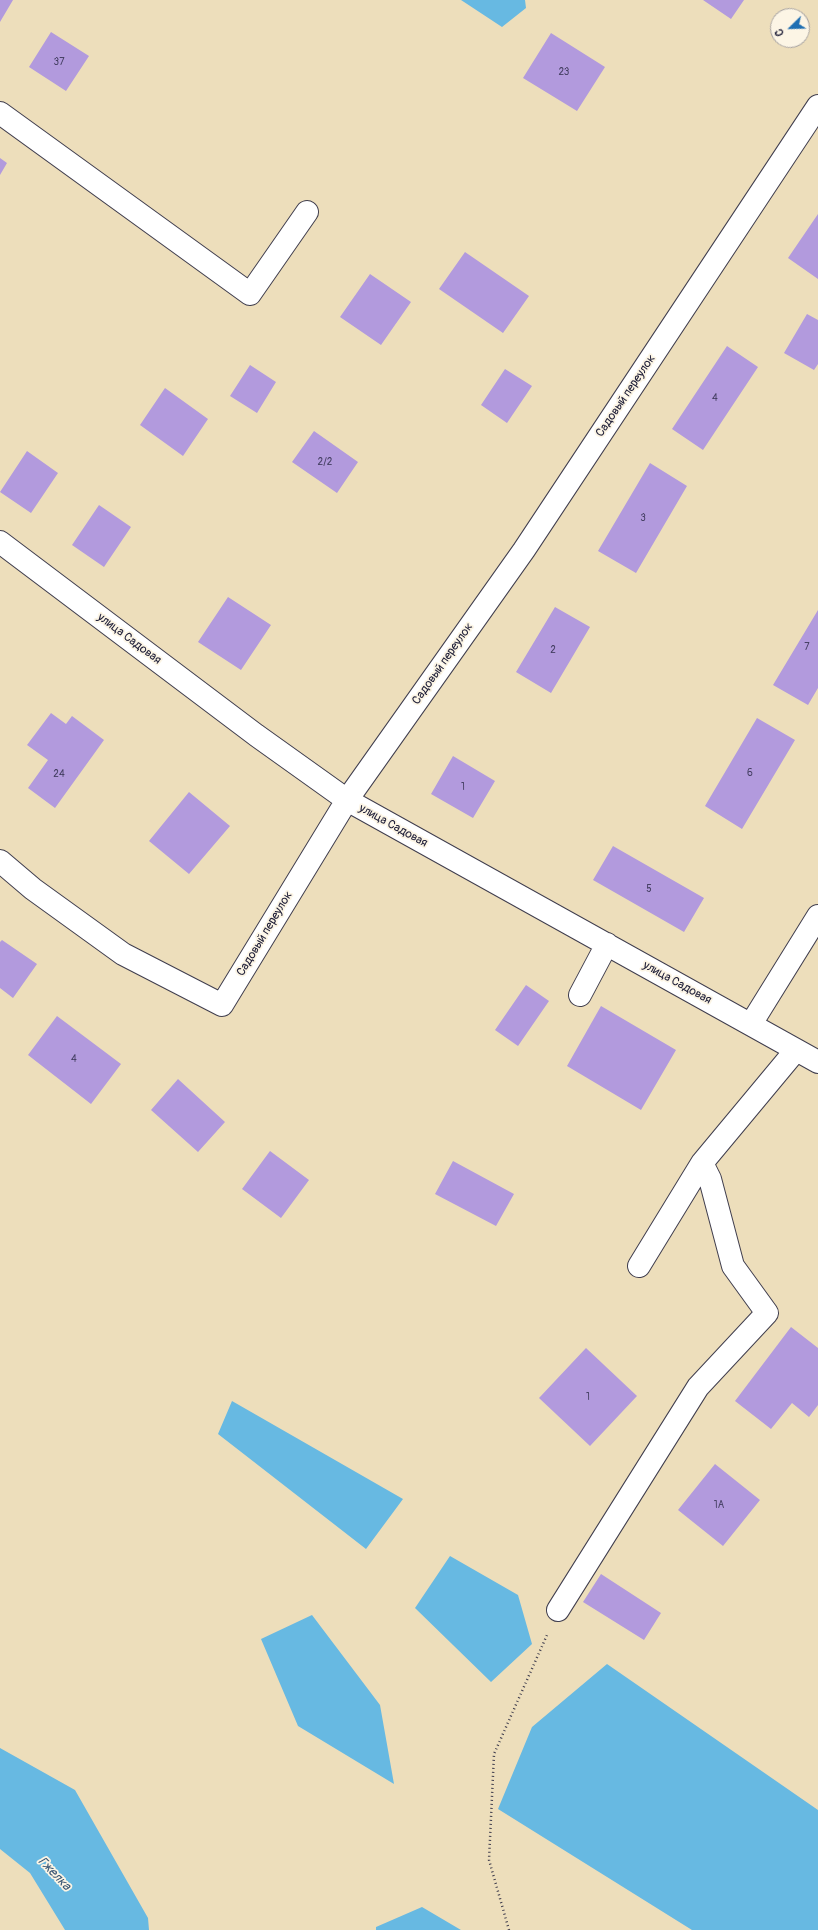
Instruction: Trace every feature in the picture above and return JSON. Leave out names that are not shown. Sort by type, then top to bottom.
[{"type":"street","name":"Садовый переулок","points":[[0,861],[33,888],[123,954],[222,1005],[347,800],[524,550],[818,106]]},
{"type":"street","points":[[0,113],[250,294],[307,212]]},
{"type":"street","name":"улица Садовая","points":[[0,542],[256,735],[347,800],[818,1062]]},
{"type":"street","points":[[751,1024],[818,916]]},
{"type":"street","points":[[580,995],[607,944]]},
{"type":"street","points":[[639,1266],[702,1163],[796,1050]]},
{"type":"street","points":[[558,1610],[698,1387],[767,1313],[733,1266],[710,1179],[702,1163]]},
{"type":"path","points":[[509,1930],[489,1860],[494,1754],[526,1686],[558,1610]]},
{"type":"water","points":[[461,0],[525,0],[526,8],[502,27]]},
{"type":"water","points":[[232,1401],[403,1499],[366,1549],[218,1434]]},
{"type":"water","points":[[450,1556],[518,1595],[532,1644],[491,1682],[415,1608]]},
{"type":"water","points":[[312,1615],[380,1705],[394,1784],[298,1726],[261,1639]]},
{"type":"water","points":[[607,1664],[818,1810],[818,1930],[692,1930],[498,1809],[532,1727]]},
{"type":"water","name":"Гжелка","points":[[0,1748],[75,1790],[148,1918],[149,1930],[65,1930],[30,1873],[0,1849]]},
{"type":"water","points":[[422,1907],[461,1930],[376,1930],[376,1927]]},
{"type":"building","points":[[0,0],[13,0],[0,22]]},
{"type":"building","points":[[703,0],[744,0],[731,19]]},
{"type":"building","points":[[51,32],[89,56],[66,91],[29,67]]},
{"type":"building","points":[[551,33],[605,67],[577,111],[523,78]]},
{"type":"building","points":[[0,158],[7,163],[0,175]]},
{"type":"building","points":[[818,214],[818,279],[788,258]]},
{"type":"building","points":[[465,252],[529,296],[503,333],[439,289]]},
{"type":"building","points":[[370,274],[411,302],[381,345],[340,317]]},
{"type":"building","points":[[807,314],[818,320],[818,364],[814,370],[784,353]]},
{"type":"building","points":[[727,346],[758,367],[703,450],[672,429]]},
{"type":"building","points":[[250,365],[276,382],[257,413],[230,396]]},
{"type":"building","points":[[505,369],[532,386],[507,423],[481,405]]},
{"type":"building","points":[[165,388],[208,419],[183,456],[140,425]]},
{"type":"building","points":[[314,431],[358,462],[337,493],[292,462]]},
{"type":"building","points":[[27,451],[58,473],[31,513],[0,492]]},
{"type":"building","points":[[650,463],[687,486],[636,573],[598,551]]},
{"type":"building","points":[[99,505],[131,527],[104,567],[72,545]]},
{"type":"building","points":[[228,597],[271,625],[241,670],[198,642]]},
{"type":"building","points":[[555,607],[590,627],[551,693],[516,672]]},
{"type":"building","points":[[818,610],[818,688],[808,705],[773,685]]},
{"type":"building","points":[[51,713],[66,724],[72,716],[104,740],[55,808],[28,788],[48,760],[27,745]]},
{"type":"building","points":[[757,718],[795,740],[742,829],[705,806]]},
{"type":"building","points":[[453,756],[495,781],[473,818],[431,794]]},
{"type":"building","points":[[189,792],[230,826],[189,874],[149,841]]},
{"type":"building","points":[[613,846],[704,898],[684,932],[593,880]]},
{"type":"building","points":[[2,940],[37,964],[13,998],[0,988],[0,942]]},
{"type":"building","points":[[526,985],[549,1001],[518,1046],[495,1030]]},
{"type":"building","points":[[601,1006],[676,1050],[641,1110],[567,1066]]},
{"type":"building","points":[[57,1016],[121,1064],[91,1104],[28,1055]]},
{"type":"building","points":[[178,1079],[225,1122],[198,1152],[151,1110]]},
{"type":"building","points":[[270,1151],[309,1180],[281,1218],[242,1189]]},
{"type":"building","points":[[453,1161],[514,1194],[496,1226],[435,1194]]},
{"type":"building","points":[[791,1327],[818,1348],[818,1405],[809,1417],[792,1403],[771,1429],[735,1401]]},
{"type":"building","points":[[586,1348],[637,1396],[590,1446],[539,1398]]},
{"type":"building","points":[[715,1464],[760,1500],[723,1546],[678,1510]]},
{"type":"building","points":[[601,1574],[661,1613],[644,1640],[583,1602]]}]
